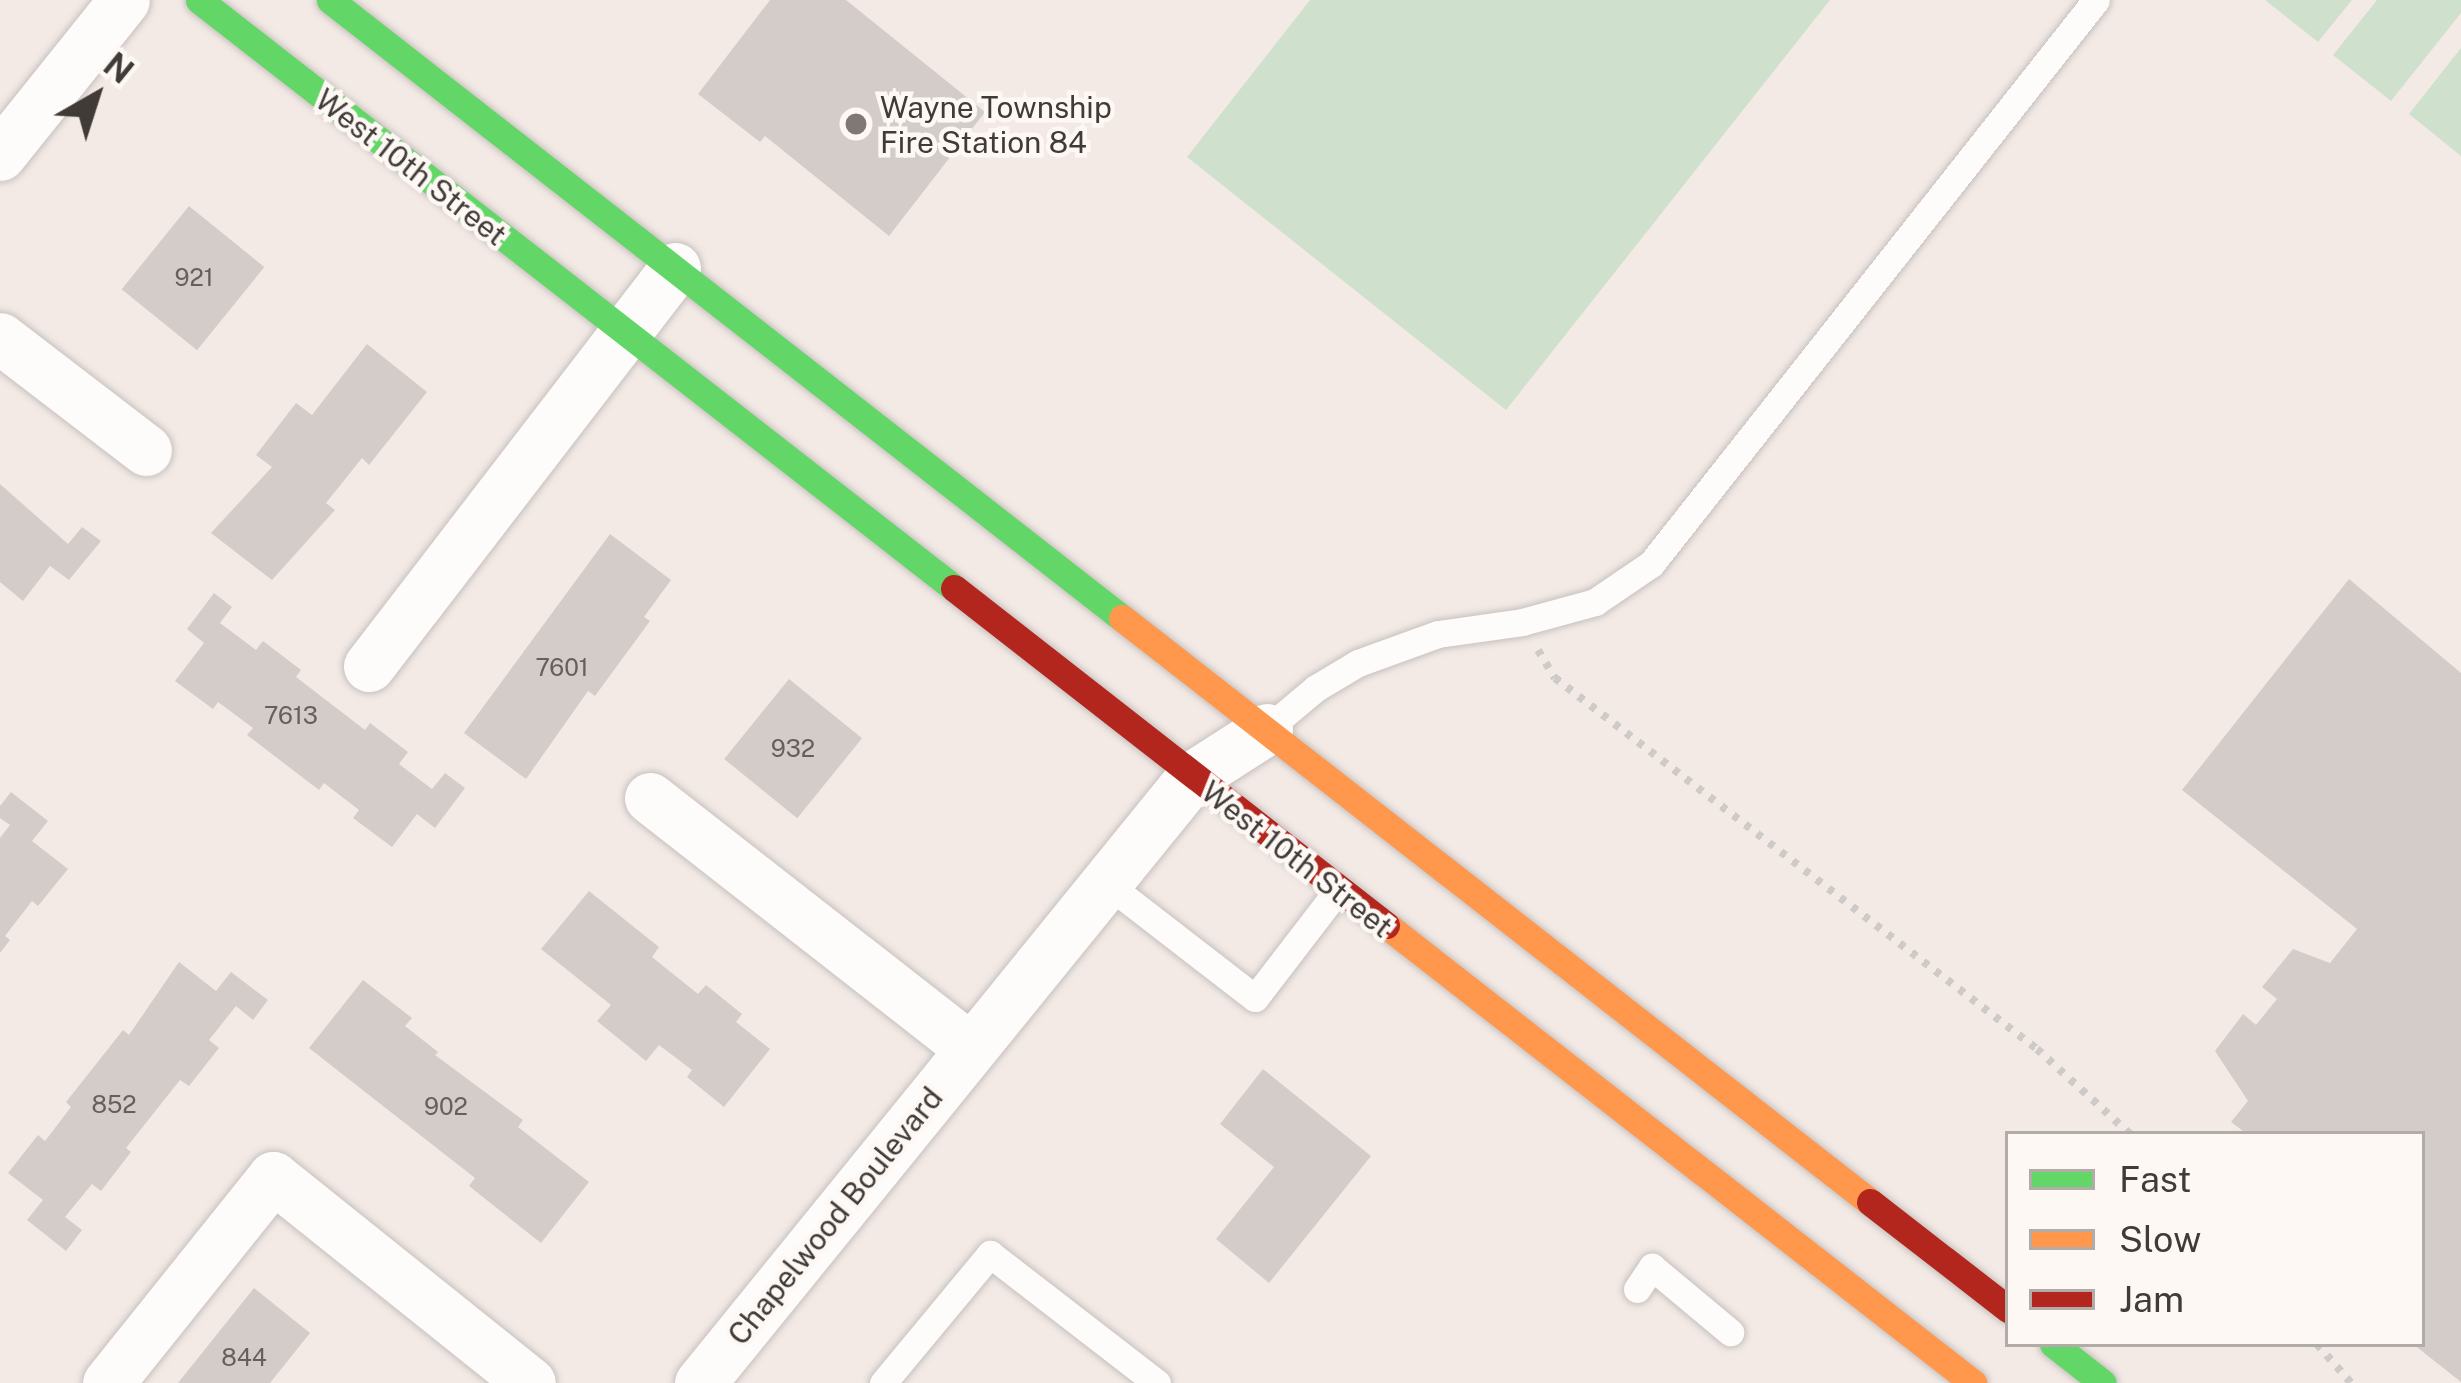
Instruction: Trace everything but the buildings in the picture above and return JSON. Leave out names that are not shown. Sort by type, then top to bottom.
[{"type":"main road","name":"West 10th Street","points":[[199,0],[1973,1383]]},
{"type":"main road","points":[[330,0],[2005,1307]]},
{"type":"main road","points":[[2057,1347],[2103,1383]]},
{"type":"street","points":[[0,155],[124,0]]},
{"type":"street","points":[[369,666],[675,268]]},
{"type":"street","points":[[0,338],[146,450]]},
{"type":"street","name":"Chapelwood Boulevard","points":[[700,1383],[1192,777],[1267,730]]},
{"type":"street","points":[[650,798],[971,1049]]},
{"type":"street","points":[[108,1383],[272,1177],[530,1383]]},
{"type":"lane","points":[[1267,730],[1316,688],[1358,663],[1438,634],[1522,622],[1594,602],[1651,564],[2096,0]]},
{"type":"lane","points":[[1106,883],[1255,998],[1338,890]]},
{"type":"lane","points":[[883,1383],[990,1254],[1157,1383]]},
{"type":"lane","points":[[1636,1289],[1652,1268],[1730,1332]]},
{"type":"path","points":[[1522,622],[1555,677],[2037,1049],[2127,1131]]},
{"type":"path","points":[[2320,1347],[2351,1383]]},
{"type":"green space","points":[[1310,0],[1830,0],[1506,410],[1187,157]]},
{"type":"green space","points":[[2265,0],[2352,0],[2318,42]]},
{"type":"green space","points":[[2377,0],[2461,0],[2461,13],[2391,101],[2333,55]]},
{"type":"green space","points":[[2461,48],[2461,156],[2409,114]]},
{"type":"traffic: fast","points":[[199,0],[954,588]]},
{"type":"traffic: fast","points":[[330,0],[1122,618]]},
{"type":"traffic: fast","points":[[2057,1347],[2103,1383]]},
{"type":"traffic: slow","points":[[1122,618],[1870,1202]]},
{"type":"traffic: slow","points":[[1386,925],[1973,1383]]},
{"type":"traffic: jam","points":[[954,588],[1386,925]]},
{"type":"traffic: jam","points":[[1870,1202],[2005,1307]]},
{"type":"place","name":"Wayne Township Fire Station 84","points":[[856,124]]}]
